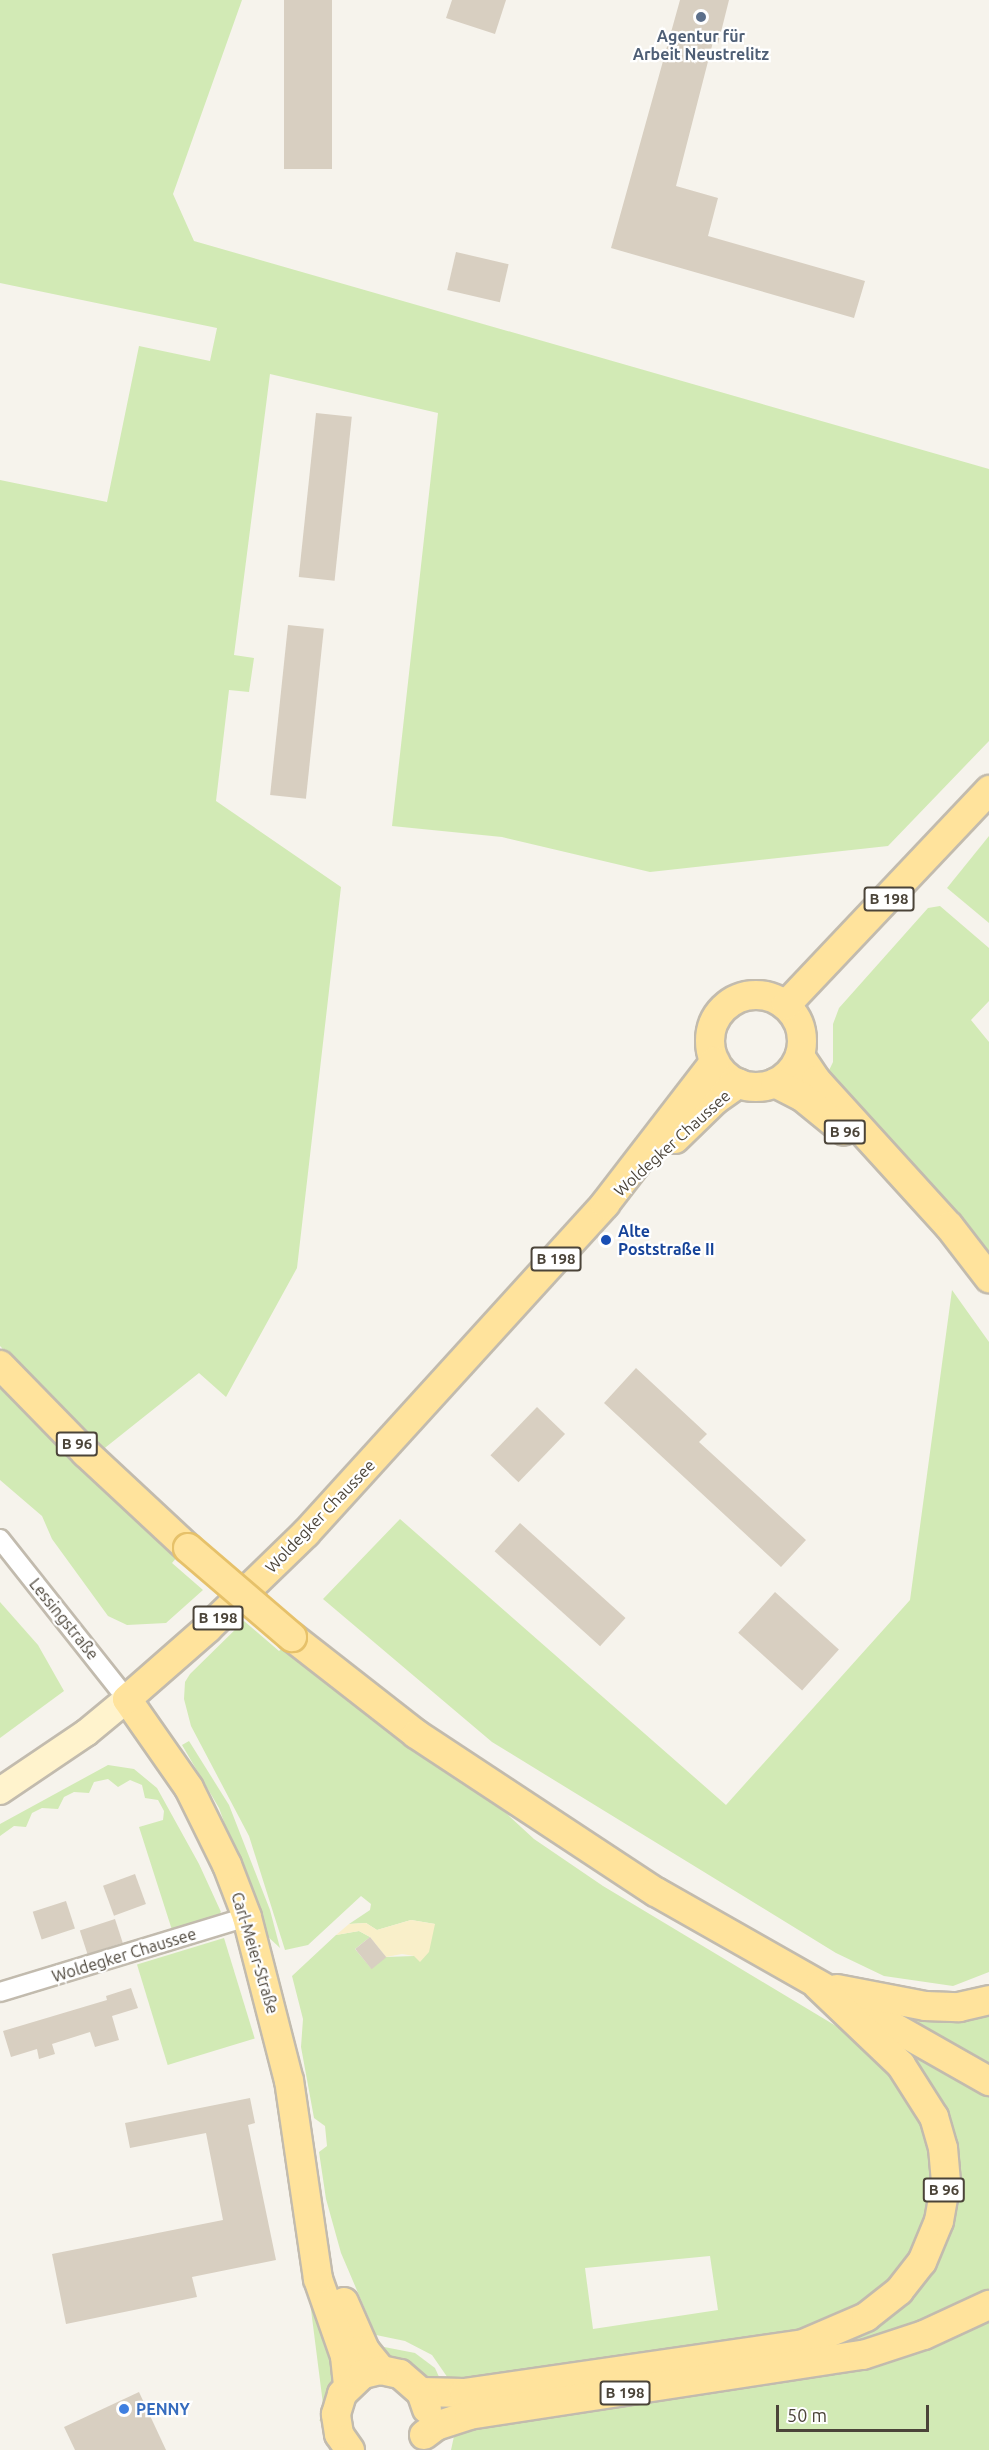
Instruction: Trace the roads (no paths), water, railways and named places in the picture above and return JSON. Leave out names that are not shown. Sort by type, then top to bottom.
[{"type":"main road","name":"B 198","points":[[786,1005],[989,790]]},
{"type":"main road","points":[[715,1061],[710,1037],[723,1009],[747,995],[762,995],[786,1005],[802,1033],[800,1056],[794,1067],[775,1083]]},
{"type":"main road","points":[[800,1056],[816,1080],[912,1186]]},
{"type":"main road","name":"Woldegker Chaussee","points":[[605,1204],[715,1061],[739,1083],[752,1087],[775,1083]]},
{"type":"main road","name":"Woldegker Chaussee","points":[[0,1791],[86,1733],[208,1628],[306,1533],[605,1204],[715,1100],[739,1083]]},
{"type":"main road","name":"B 96","points":[[775,1083],[801,1096],[912,1186],[949,1226],[989,1278]]},
{"type":"main road","name":"B 96","points":[[0,1365],[86,1454],[188,1548],[292,1637],[416,1734],[508,1798],[656,1892],[989,2081]]},
{"type":"main road","name":"Carl-Meier-Straße","points":[[127,1699],[189,1788],[222,1854],[247,1917],[284,2059],[313,2233],[318,2279],[345,2356],[348,2385]]},
{"type":"main road","name":"B 96","points":[[818,1986],[925,2006],[959,2007],[989,2000]]},
{"type":"main road","name":"B 96","points":[[421,2392],[464,2393],[803,2344],[866,2317],[899,2291],[922,2262],[939,2221],[946,2182],[943,2148],[934,2118],[901,2065],[818,1986]]},
{"type":"main road","name":"Carl-Meier-Straße","points":[[313,2233],[326,2255],[365,2350],[381,2370]]},
{"type":"main road","name":"B 198","points":[[419,2442],[436,2426],[469,2415],[863,2355],[924,2335],[989,2305]]},
{"type":"main road","points":[[350,2450],[339,2434],[336,2414],[348,2385],[363,2374],[381,2370],[407,2378],[421,2392]]},
{"type":"main road","name":"B 198","points":[[419,2442],[428,2412],[421,2392]]},
{"type":"street","name":"Lessingstraße","points":[[0,1539],[127,1699]]},
{"type":"street","name":"Woldegker Chaussee","points":[[0,1992],[247,1917]]},
{"type":"place","name":"Agentur für Arbeit Neustrelitz","points":[[701,17]]},
{"type":"place","name":"Alte Poststraße II","points":[[606,1240]]},
{"type":"place","name":"PENNY","points":[[124,2409]]}]
